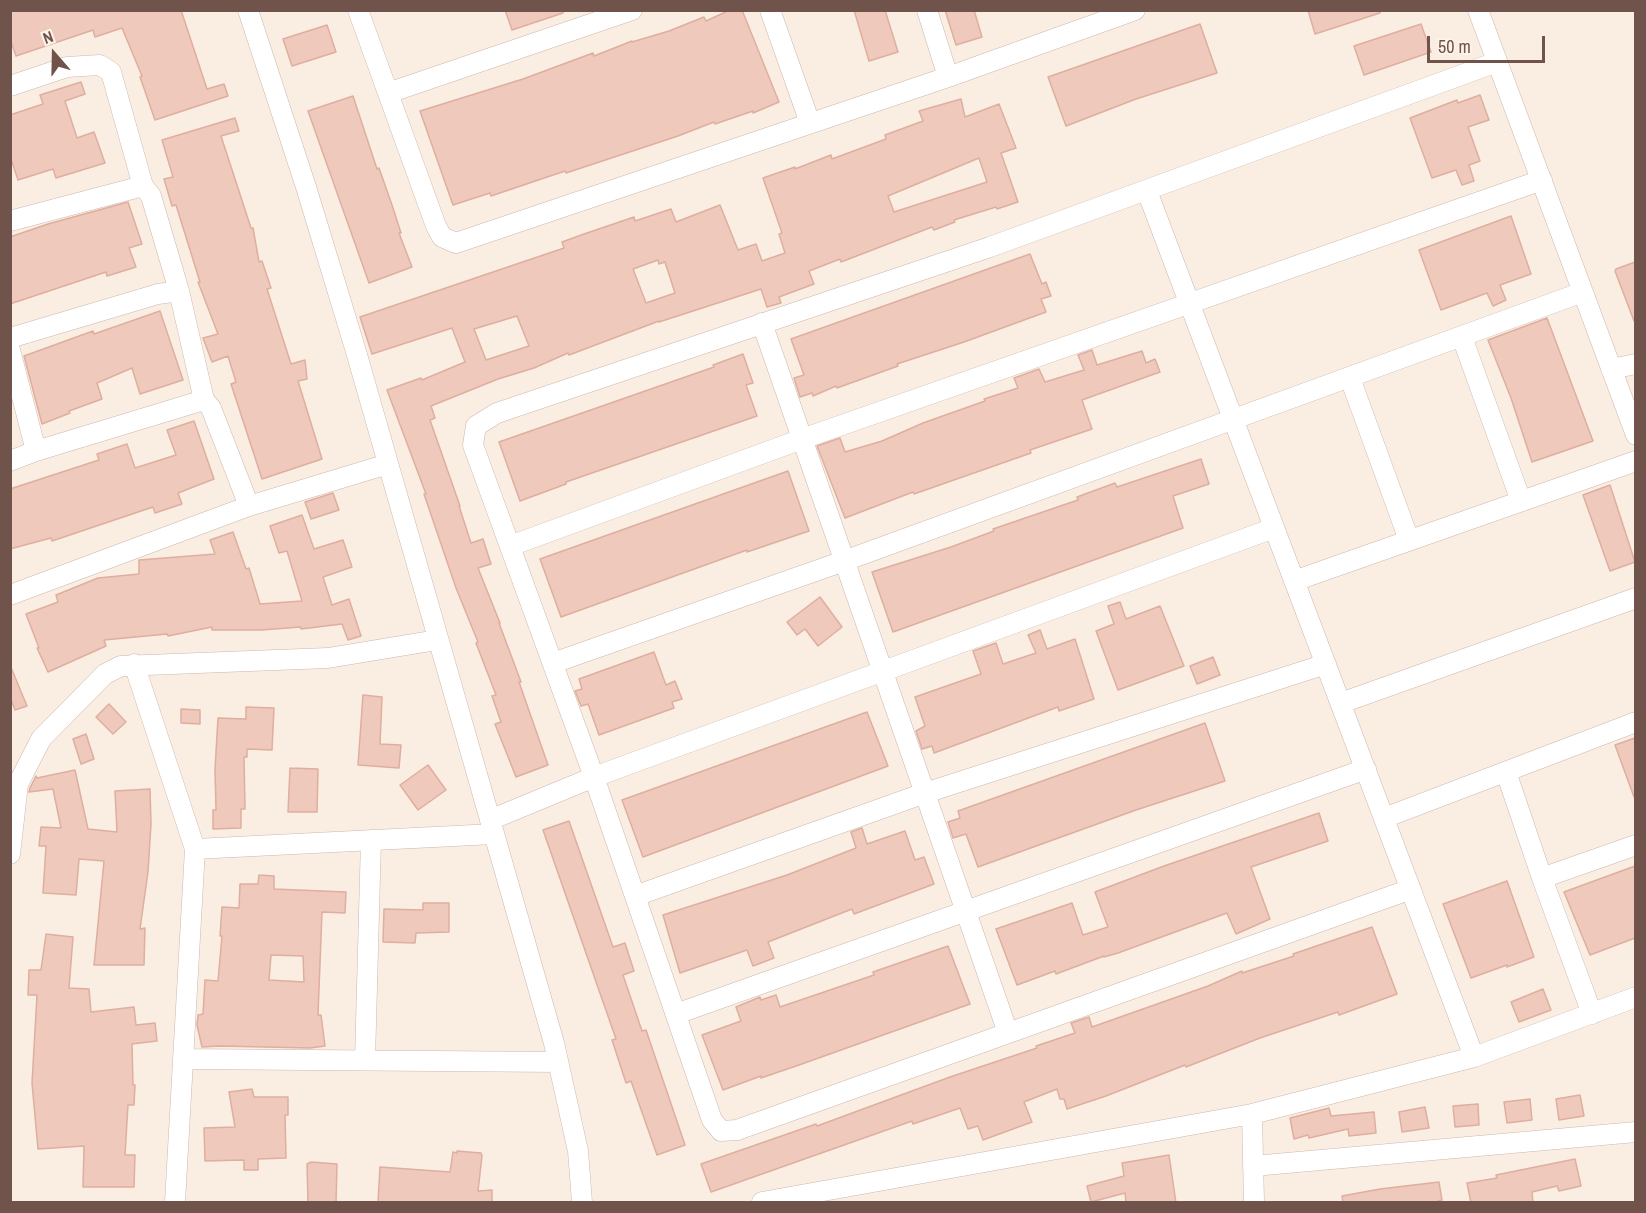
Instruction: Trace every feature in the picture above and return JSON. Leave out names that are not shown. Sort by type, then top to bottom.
[{"type":"street","points":[[248,10],[356,348],[558,1062],[578,1151],[582,1203]]},
{"type":"street","points":[[358,10],[436,226],[442,237],[456,243],[948,77],[1135,10]]},
{"type":"street","points":[[388,93],[632,10]]},
{"type":"street","points":[[770,10],[810,123]]},
{"type":"street","points":[[927,10],[948,77]]},
{"type":"street","points":[[1478,10],[1635,435]]},
{"type":"street","points":[[1411,889],[737,1130],[721,1131],[712,1120],[594,777],[473,445],[476,426],[497,413],[990,247],[1497,62]]},
{"type":"street","points":[[10,86],[67,67],[100,66],[111,72],[142,186],[151,196],[179,291],[204,400],[211,408],[249,506]]},
{"type":"street","points":[[510,546],[802,439],[1542,180]]},
{"type":"street","points":[[10,221],[142,186]]},
{"type":"street","points":[[1147,190],[1474,1057]]},
{"type":"street","points":[[10,338],[158,294],[179,291]]},
{"type":"street","points":[[553,663],[1234,421],[1583,292]]},
{"type":"street","points":[[762,324],[1008,1033]]},
{"type":"street","points":[[1462,337],[1521,501]]},
{"type":"street","points":[[10,350],[36,451]]},
{"type":"street","points":[[1611,369],[1635,364]]},
{"type":"street","points":[[1350,378],[1409,540]]},
{"type":"street","points":[[10,461],[204,400]]},
{"type":"street","points":[[1294,581],[1635,461]]},
{"type":"street","points":[[10,595],[249,506],[388,464]]},
{"type":"street","points":[[195,849],[372,840],[492,827],[594,777],[1274,528]]},
{"type":"street","points":[[1341,703],[1635,598]]},
{"type":"street","points":[[10,854],[18,784],[41,739],[105,674],[121,666],[134,664],[328,658],[437,640]]},
{"type":"street","points":[[134,664],[195,849],[175,1203]]},
{"type":"street","points":[[635,896],[925,794],[1326,664]]},
{"type":"street","points":[[1384,818],[1635,722]]},
{"type":"street","points":[[675,1014],[1366,769]]},
{"type":"street","points":[[1506,772],[1592,1014]]},
{"type":"street","points":[[365,1060],[372,840]]},
{"type":"street","points":[[1542,878],[1635,845]]},
{"type":"street","points":[[762,1203],[1252,1114],[1474,1057],[1635,997]]},
{"type":"street","points":[[183,1059],[558,1062]]},
{"type":"street","points":[[1252,1114],[1254,1203]]},
{"type":"street","points":[[1253,1166],[1635,1131]]},
{"type":"building","points":[[10,10],[181,10],[207,89],[224,84],[228,96],[155,120],[140,77],[142,76],[122,28],[95,37],[93,30],[16,56],[10,39]]},
{"type":"building","points":[[505,10],[563,10],[563,13],[512,30]]},
{"type":"building","points":[[730,10],[742,10],[779,102],[753,113],[753,111],[715,124],[714,122],[566,173],[565,171],[491,196],[490,193],[453,205],[420,111],[523,79],[593,53],[594,56],[704,17],[706,21]]},
{"type":"building","points":[[854,10],[885,10],[898,52],[869,61]]},
{"type":"building","points":[[945,10],[974,10],[982,37],[956,45]]},
{"type":"building","points":[[1308,10],[1380,10],[1380,13],[1315,34]]},
{"type":"building","points":[[1200,24],[1217,73],[1136,99],[1066,126],[1048,77]]},
{"type":"building","points":[[1421,24],[1431,52],[1364,75],[1354,46]]},
{"type":"building","points":[[327,25],[336,52],[292,66],[283,39]]},
{"type":"building","points":[[81,82],[85,94],[65,101],[77,138],[94,132],[105,163],[56,178],[53,169],[18,180],[10,156],[10,115],[43,104],[40,95]]},
{"type":"building","points":[[1480,95],[1489,120],[1468,127],[1480,161],[1469,165],[1474,181],[1462,185],[1456,170],[1432,178],[1410,118],[1457,100],[1458,103]]},
{"type":"building","points":[[353,96],[412,267],[369,283],[308,111]]},
{"type":"building","points":[[961,99],[965,117],[999,104],[1016,148],[1001,153],[1018,202],[954,220],[955,222],[934,230],[932,227],[841,262],[840,259],[809,271],[814,284],[779,297],[781,303],[767,307],[761,289],[659,321],[569,355],[568,353],[431,406],[435,418],[430,420],[471,543],[483,539],[491,564],[478,568],[521,682],[519,682],[548,765],[516,777],[495,724],[501,722],[492,696],[496,695],[387,390],[421,378],[422,380],[465,362],[452,328],[372,354],[360,317],[564,248],[562,242],[584,234],[634,217],[635,221],[671,209],[676,222],[720,205],[738,250],[756,244],[762,261],[785,253],[779,234],[782,233],[763,178],[831,155],[832,159],[886,139],[885,135],[923,121],[919,111]],"holes":[[[979,158],[987,182],[894,212],[888,196]],[[658,260],[659,264],[665,262],[675,293],[646,303],[633,269]],[[517,316],[529,346],[486,360],[474,329]]]},
{"type":"building","points":[[235,118],[239,131],[221,136],[251,228],[253,228],[259,262],[262,261],[271,288],[267,289],[291,364],[305,360],[307,379],[298,381],[322,459],[262,479],[231,384],[236,382],[228,356],[212,362],[203,338],[218,334],[198,282],[200,282],[176,205],[172,206],[164,179],[173,177],[162,140]]},
{"type":"building","points":[[128,202],[142,244],[129,248],[136,267],[107,276],[106,272],[10,304],[10,237]]},
{"type":"building","points":[[1511,216],[1531,274],[1500,285],[1506,300],[1493,306],[1487,293],[1441,310],[1419,250]]},
{"type":"building","points":[[1030,254],[1042,284],[1046,282],[1051,296],[1041,299],[1046,312],[897,364],[898,366],[837,388],[836,386],[813,396],[812,393],[800,397],[794,378],[804,375],[791,339]]},
{"type":"building","points":[[1635,262],[1635,321],[1634,321],[1615,271]]},
{"type":"building","points":[[160,311],[183,380],[140,394],[132,368],[97,383],[102,399],[42,424],[24,356],[93,331],[94,334]]},
{"type":"building","points":[[1547,318],[1593,441],[1532,462],[1511,398],[1488,340]]},
{"type":"building","points":[[1092,350],[1097,365],[1142,351],[1146,363],[1155,359],[1160,372],[1082,400],[1092,429],[1030,450],[1031,453],[914,494],[913,492],[845,518],[817,446],[840,438],[845,452],[882,441],[923,423],[985,401],[984,399],[1018,388],[1014,378],[1039,369],[1045,382],[1084,370],[1078,355]]},
{"type":"building","points":[[743,354],[753,383],[746,385],[757,416],[566,482],[566,484],[520,501],[499,442],[714,367],[713,365]]},
{"type":"building","points":[[194,421],[214,479],[178,493],[182,504],[155,513],[153,507],[52,541],[51,538],[10,549],[10,489],[99,460],[97,454],[127,444],[135,468],[176,455],[167,430]]},
{"type":"building","points":[[1201,459],[1209,484],[1173,496],[1183,528],[893,632],[872,572],[951,547],[994,531],[993,529],[1078,500],[1077,497],[1115,483],[1117,487]]},
{"type":"building","points":[[788,471],[809,531],[747,552],[747,550],[561,617],[540,559]]},
{"type":"building","points":[[1610,485],[1635,562],[1610,571],[1583,495]]},
{"type":"building","points":[[333,493],[339,510],[311,519],[305,502]]},
{"type":"building","points":[[302,515],[314,549],[343,540],[352,567],[323,577],[332,605],[349,599],[361,636],[348,640],[342,624],[301,629],[301,627],[261,630],[212,630],[212,627],[168,636],[167,634],[104,640],[106,646],[48,672],[26,614],[58,602],[56,595],[98,578],[139,574],[139,560],[215,554],[210,540],[233,532],[246,569],[249,568],[260,604],[302,601],[287,551],[279,553],[270,526]]},
{"type":"building","points":[[820,597],[842,627],[818,646],[805,629],[797,635],[787,622]]},
{"type":"building","points":[[1120,602],[1126,619],[1160,606],[1184,666],[1118,690],[1096,631],[1114,624],[1108,606]]},
{"type":"building","points":[[1040,630],[1047,649],[1075,639],[1094,699],[1059,711],[1058,707],[934,753],[932,746],[922,749],[916,731],[925,726],[915,697],[981,674],[973,651],[996,643],[1003,664],[1036,653],[1028,635]]},
{"type":"building","points":[[654,652],[666,685],[675,681],[682,699],[672,702],[674,708],[599,735],[588,704],[581,706],[575,691],[582,689],[579,679]]},
{"type":"building","points":[[1213,657],[1220,675],[1197,684],[1190,666]]},
{"type":"building","points":[[10,665],[27,706],[15,710],[10,697]]},
{"type":"building","points":[[363,695],[382,697],[380,744],[401,745],[399,768],[358,765]]},
{"type":"building","points":[[109,704],[126,722],[113,734],[96,717]]},
{"type":"building","points":[[246,707],[274,708],[272,750],[247,749],[247,757],[244,757],[245,809],[241,809],[241,828],[213,829],[213,810],[216,810],[215,769],[218,718],[246,719]]},
{"type":"building","points":[[181,709],[200,710],[200,724],[181,723]]},
{"type":"building","points":[[867,712],[888,766],[643,857],[622,800]]},
{"type":"building","points":[[1205,723],[1225,781],[1136,810],[978,867],[966,834],[953,838],[948,822],[960,818],[958,811]]},
{"type":"building","points":[[86,734],[94,759],[81,764],[73,739]]},
{"type":"building","points":[[1635,738],[1635,796],[1634,797],[1615,745]]},
{"type":"building","points":[[428,765],[446,790],[418,810],[400,785]]},
{"type":"building","points":[[290,768],[318,769],[317,812],[288,812]]},
{"type":"building","points":[[75,770],[88,829],[117,832],[115,791],[150,789],[151,824],[148,872],[140,929],[145,928],[144,965],[94,965],[104,861],[79,859],[76,895],[43,893],[46,846],[39,846],[41,827],[61,828],[53,789],[29,792],[30,788],[36,776],[37,778]]},
{"type":"building","points":[[1319,813],[1328,841],[1251,867],[1270,919],[1236,934],[1227,913],[1118,953],[1056,974],[1055,971],[1017,985],[996,929],[1072,903],[1083,935],[1108,927],[1095,892]]},
{"type":"building","points":[[569,821],[613,947],[625,943],[634,971],[623,975],[642,1031],[646,1030],[685,1145],[657,1155],[631,1081],[626,1083],[612,1040],[616,1039],[543,830]]},
{"type":"building","points":[[862,828],[867,844],[905,831],[915,860],[924,857],[934,884],[854,914],[852,909],[768,942],[774,958],[753,966],[747,950],[680,973],[663,915],[787,875],[856,848],[851,832]]},
{"type":"building","points":[[1635,866],[1635,938],[1590,955],[1564,892]]},
{"type":"building","points":[[259,875],[274,876],[274,889],[346,892],[345,913],[322,912],[318,1015],[321,1015],[325,1046],[310,1048],[202,1047],[197,1025],[198,1015],[203,1014],[205,980],[218,981],[222,907],[239,908],[240,884],[258,884]],"holes":[[[271,955],[303,956],[304,982],[269,980]]]},
{"type":"building","points":[[1507,881],[1534,957],[1471,978],[1443,904]]},
{"type":"building","points":[[423,903],[449,903],[449,932],[416,933],[415,943],[383,942],[384,909],[423,910]]},
{"type":"building","points":[[1372,927],[1397,994],[1339,1015],[1338,1012],[1260,1038],[1067,1109],[1057,1089],[1024,1102],[1032,1122],[983,1140],[978,1126],[968,1129],[960,1108],[913,1124],[912,1121],[711,1192],[701,1164],[816,1124],[817,1126],[1037,1048],[1036,1046],[1075,1033],[1071,1023],[1089,1017],[1092,1027],[1208,986],[1242,971],[1242,973],[1294,956],[1293,954]]},
{"type":"building","points":[[46,934],[73,937],[69,988],[89,989],[91,1012],[134,1007],[136,1025],[155,1023],[157,1041],[132,1044],[134,1105],[128,1105],[125,1155],[135,1155],[134,1187],[83,1187],[84,1146],[38,1149],[32,1083],[37,995],[28,995],[29,970],[41,970]]},
{"type":"building","points":[[948,946],[970,1004],[723,1090],[702,1035],[741,1021],[736,1007],[760,997],[761,1000],[776,995],[780,1007],[874,975],[873,972]]},
{"type":"building","points":[[1543,989],[1551,1010],[1519,1022],[1511,1002]]},
{"type":"building","points":[[252,1089],[254,1097],[288,1097],[288,1115],[285,1115],[286,1158],[258,1159],[258,1170],[244,1170],[244,1160],[205,1161],[204,1128],[235,1127],[229,1092]]},
{"type":"building","points":[[1580,1095],[1584,1116],[1559,1120],[1556,1099]]},
{"type":"building","points":[[1530,1099],[1532,1120],[1507,1123],[1504,1102]]},
{"type":"building","points":[[1478,1104],[1479,1125],[1455,1127],[1453,1106]]},
{"type":"building","points":[[1425,1107],[1429,1128],[1402,1132],[1399,1112]]},
{"type":"building","points":[[1329,1108],[1331,1116],[1374,1112],[1376,1133],[1349,1136],[1348,1129],[1294,1139],[1290,1118]]},
{"type":"building","points":[[457,1151],[481,1153],[478,1191],[492,1190],[492,1203],[378,1203],[380,1167],[450,1172],[453,1152],[457,1153]]},
{"type":"building","points":[[1169,1155],[1176,1203],[1126,1203],[1125,1193],[1091,1202],[1087,1186],[1124,1176],[1122,1163]]},
{"type":"building","points":[[1575,1159],[1581,1186],[1559,1191],[1557,1186],[1532,1192],[1533,1203],[1471,1203],[1467,1183]]},
{"type":"building","points":[[311,1162],[337,1164],[336,1203],[308,1203],[307,1164]]},
{"type":"building","points":[[1439,1182],[1442,1200],[1433,1203],[1343,1203],[1342,1196]]}]
